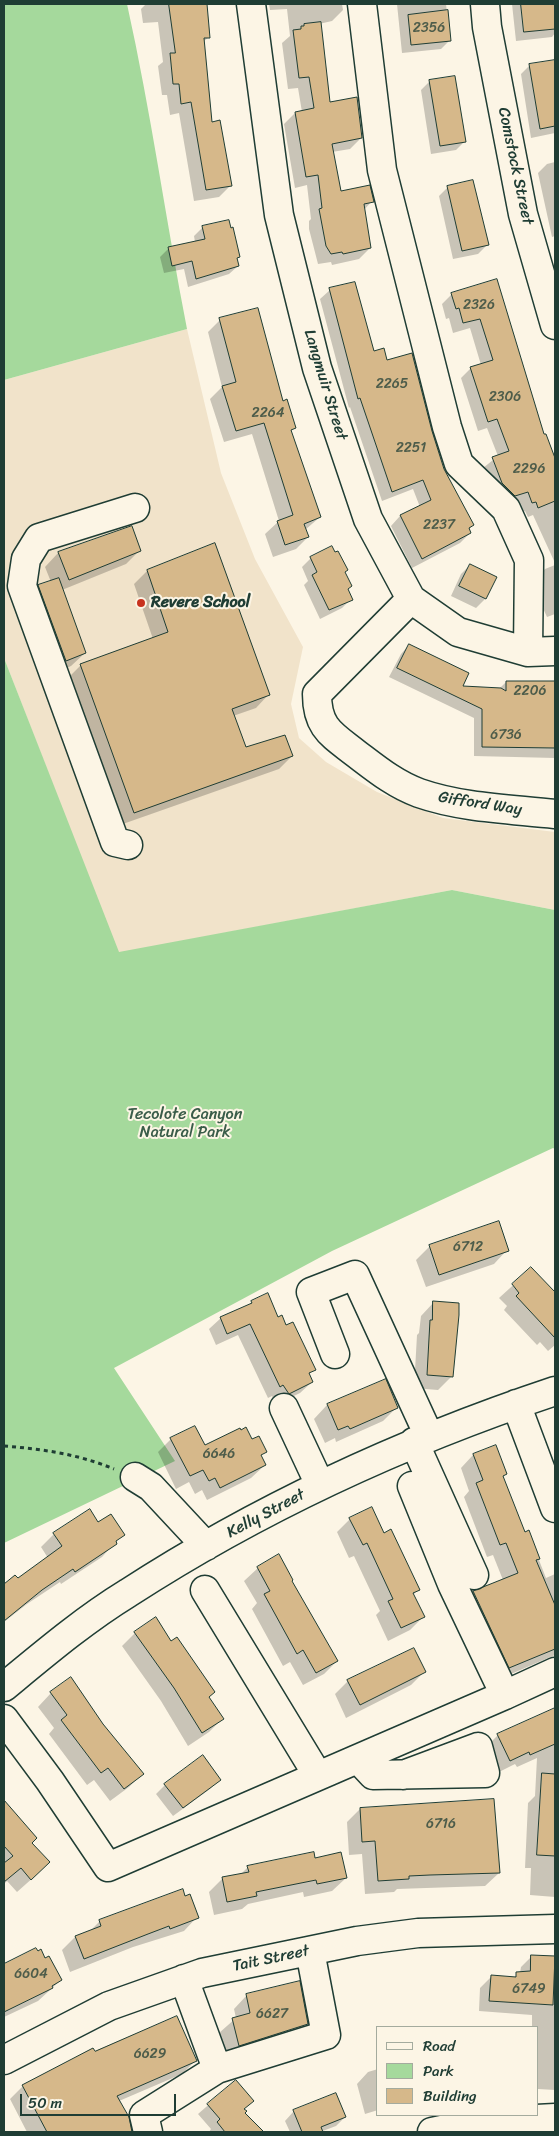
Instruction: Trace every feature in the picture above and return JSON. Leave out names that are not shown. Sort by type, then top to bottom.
[{"type":"street","name":"Langmuir Street","points":[[251,4],[279,216],[317,368],[368,519],[411,599],[458,632],[528,652],[555,651]]},
{"type":"street","points":[[362,4],[382,170],[447,426],[460,464],[506,509],[529,560],[528,652]]},
{"type":"street","name":"Comstock Street","points":[[485,4],[487,27],[523,214],[555,325]]},
{"type":"street","points":[[128,846],[115,842],[22,586],[26,559],[39,538],[135,508]]},
{"type":"street","name":"Gifford Way","points":[[411,599],[317,694],[317,708],[326,730],[386,777],[418,793],[458,803],[555,814]]},
{"type":"street","points":[[335,1354],[311,1292],[355,1275],[474,1575]]},
{"type":"street","name":"Kelly Street","points":[[4,1687],[126,1593],[206,1546],[320,1485],[421,1439],[555,1391]]},
{"type":"street","points":[[516,1404],[555,1508]]},
{"type":"street","points":[[284,1408],[320,1485]]},
{"type":"street","points":[[135,1477],[162,1498],[206,1546]]},
{"type":"street","points":[[412,1486],[452,1584],[505,1695]]},
{"type":"street","points":[[204,1590],[318,1776]]},
{"type":"street","points":[[4,1719],[50,1781],[108,1867],[555,1672]]},
{"type":"street","points":[[358,1759],[373,1775],[403,1774]]},
{"type":"street","name":"Tait Street","points":[[4,2060],[108,2006],[202,1973],[357,1941],[418,1933],[555,1930]]},
{"type":"street","points":[[148,2132],[144,2115],[218,2069],[326,2035],[310,1951]]},
{"type":"street","points":[[184,1979],[218,2069]]},
{"type":"street","points":[[432,2132],[480,2122],[555,2118]]},
{"type":"path","points":[[4,1446],[36,1448],[89,1458],[135,1477]]},
{"type":"shaded area","name":"Revere School","points":[[187,329],[221,473],[255,559],[303,647],[291,704],[299,738],[326,762],[377,792],[443,818],[555,832],[555,910],[452,890],[118,953],[4,658],[4,380]]},
{"type":"green space","points":[[4,4],[127,4],[144,85],[187,329],[4,380]]},
{"type":"green space","name":"Tecolote Canyon Natural Park","points":[[4,658],[119,952],[452,890],[555,910],[555,1149],[553,1148],[332,1251],[114,1368],[175,1461],[4,1543]]},
{"type":"building","points":[[169,4],[207,4],[210,38],[204,38],[212,122],[220,120],[232,186],[206,190],[191,102],[181,104],[179,84],[173,84],[170,53],[175,53]]},
{"type":"building","points":[[521,4],[555,4],[555,29],[524,32]]},
{"type":"building","points":[[448,10],[451,41],[411,45],[408,15]]},
{"type":"building","points":[[321,22],[330,102],[357,97],[362,138],[332,144],[341,191],[370,185],[374,202],[364,204],[371,248],[343,254],[342,252],[331,254],[326,246],[319,209],[322,208],[318,175],[306,177],[295,112],[314,108],[309,77],[299,78],[293,30],[301,29],[301,26],[304,26],[304,24]]},
{"type":"building","points":[[555,60],[555,126],[540,129],[529,64]]},
{"type":"building","points":[[455,76],[466,142],[440,146],[429,80]]},
{"type":"building","points":[[473,180],[489,245],[462,251],[447,186]]},
{"type":"building","points":[[229,220],[231,228],[233,227],[240,257],[237,258],[239,266],[196,279],[192,261],[172,266],[168,247],[205,239],[202,226]]},
{"type":"building","points":[[497,279],[544,434],[546,434],[555,458],[555,501],[538,508],[536,502],[532,503],[528,492],[515,496],[502,483],[492,457],[509,451],[497,419],[488,422],[470,367],[493,360],[480,319],[463,323],[459,308],[456,309],[451,293]]},
{"type":"building","points":[[355,282],[374,351],[384,348],[387,360],[412,353],[444,469],[474,525],[469,528],[471,533],[422,559],[400,515],[431,500],[423,480],[392,492],[360,398],[358,399],[329,288]]},
{"type":"building","points":[[258,308],[283,401],[287,399],[296,428],[291,430],[321,517],[304,524],[309,537],[285,545],[277,521],[293,515],[264,423],[236,431],[222,386],[236,382],[219,318]]},
{"type":"building","points":[[132,526],[141,551],[69,580],[58,552]]},
{"type":"building","points":[[215,543],[270,695],[232,709],[246,747],[285,735],[293,756],[134,813],[80,664],[168,632],[147,570]]},
{"type":"building","points":[[332,546],[335,552],[338,551],[348,570],[345,572],[352,586],[348,589],[353,600],[329,610],[312,575],[317,572],[310,557]]},
{"type":"building","points":[[470,564],[497,577],[486,599],[459,586]]},
{"type":"building","points":[[59,578],[86,653],[66,661],[38,585]]},
{"type":"building","points":[[409,644],[469,673],[463,686],[501,688],[506,691],[506,681],[555,681],[555,748],[482,747],[482,709],[397,668]]},
{"type":"building","points":[[499,1221],[509,1251],[439,1275],[429,1245]]},
{"type":"building","points":[[531,1267],[555,1292],[555,1338],[516,1296],[519,1293],[512,1284]]},
{"type":"building","points":[[268,1293],[278,1317],[282,1315],[286,1325],[293,1322],[316,1370],[309,1373],[313,1382],[289,1394],[283,1385],[280,1387],[250,1324],[227,1334],[220,1317],[252,1303],[251,1301]]},
{"type":"building","points":[[433,1301],[459,1303],[453,1377],[427,1375]]},
{"type":"building","points":[[386,1379],[398,1408],[350,1429],[348,1426],[338,1430],[327,1404]]},
{"type":"building","points":[[195,1426],[205,1445],[246,1427],[252,1439],[259,1436],[267,1452],[261,1455],[266,1465],[220,1488],[215,1478],[209,1481],[203,1470],[190,1476],[170,1438]]},
{"type":"building","points":[[496,1445],[507,1474],[503,1476],[525,1532],[529,1530],[540,1559],[536,1560],[555,1605],[555,1649],[509,1668],[473,1591],[518,1573],[506,1543],[500,1545],[476,1483],[483,1480],[473,1454]]},
{"type":"building","points":[[372,1507],[384,1533],[391,1529],[420,1590],[413,1593],[425,1617],[401,1628],[388,1601],[393,1599],[367,1543],[363,1545],[349,1518]]},
{"type":"building","points":[[90,1509],[98,1522],[111,1514],[125,1535],[116,1541],[117,1544],[75,1572],[73,1569],[42,1590],[4,1621],[4,1584],[15,1575],[18,1578],[62,1546],[53,1533]]},
{"type":"building","points":[[279,1554],[292,1581],[338,1661],[316,1673],[303,1650],[297,1654],[264,1594],[270,1591],[257,1567]]},
{"type":"building","points":[[156,1617],[171,1641],[177,1637],[215,1692],[209,1697],[224,1719],[202,1733],[174,1688],[134,1632]]},
{"type":"building","points":[[414,1648],[426,1672],[360,1705],[347,1680]]},
{"type":"building","points":[[71,1677],[103,1724],[144,1774],[124,1789],[108,1768],[101,1773],[61,1720],[67,1715],[50,1692]]},
{"type":"building","points":[[555,1708],[555,1744],[530,1755],[529,1752],[510,1761],[497,1734]]},
{"type":"building","points":[[203,1755],[221,1780],[183,1808],[164,1784]]},
{"type":"building","points":[[542,1773],[555,1774],[555,1856],[537,1855]]},
{"type":"building","points":[[494,1799],[500,1873],[409,1876],[409,1879],[378,1881],[375,1841],[362,1842],[360,1808]]},
{"type":"building","points":[[4,1800],[37,1838],[32,1843],[50,1862],[31,1880],[21,1868],[4,1882],[4,1863],[13,1856],[4,1846]]},
{"type":"building","points":[[314,1852],[315,1858],[341,1852],[347,1878],[317,1884],[316,1880],[256,1892],[257,1896],[227,1902],[222,1877],[249,1872],[247,1866]]},
{"type":"building","points":[[183,1889],[185,1896],[190,1894],[199,1918],[170,1929],[169,1926],[84,1959],[75,1936],[101,1926],[99,1920]]},
{"type":"building","points":[[36,1948],[38,1951],[41,1949],[45,1958],[49,1956],[62,1980],[52,1986],[53,1988],[4,2012],[4,1964]]},
{"type":"building","points":[[531,1955],[555,1956],[553,2005],[489,2001],[491,1975],[516,1977],[516,1972],[530,1971]]},
{"type":"building","points":[[300,1981],[308,2024],[239,2046],[232,2018],[250,2013],[246,1994]]},
{"type":"building","points":[[177,2016],[197,2061],[117,2096],[129,2117],[132,2132],[47,2132],[22,2085],[93,2048],[95,2051]]},
{"type":"building","points":[[236,2080],[254,2101],[244,2109],[247,2111],[245,2113],[264,2132],[225,2132],[217,2122],[220,2119],[207,2104]]},
{"type":"building","points":[[336,2093],[346,2117],[321,2127],[323,2132],[302,2132],[293,2110]]},
{"type":"place","name":"Revere School","points":[[141,603]]}]
